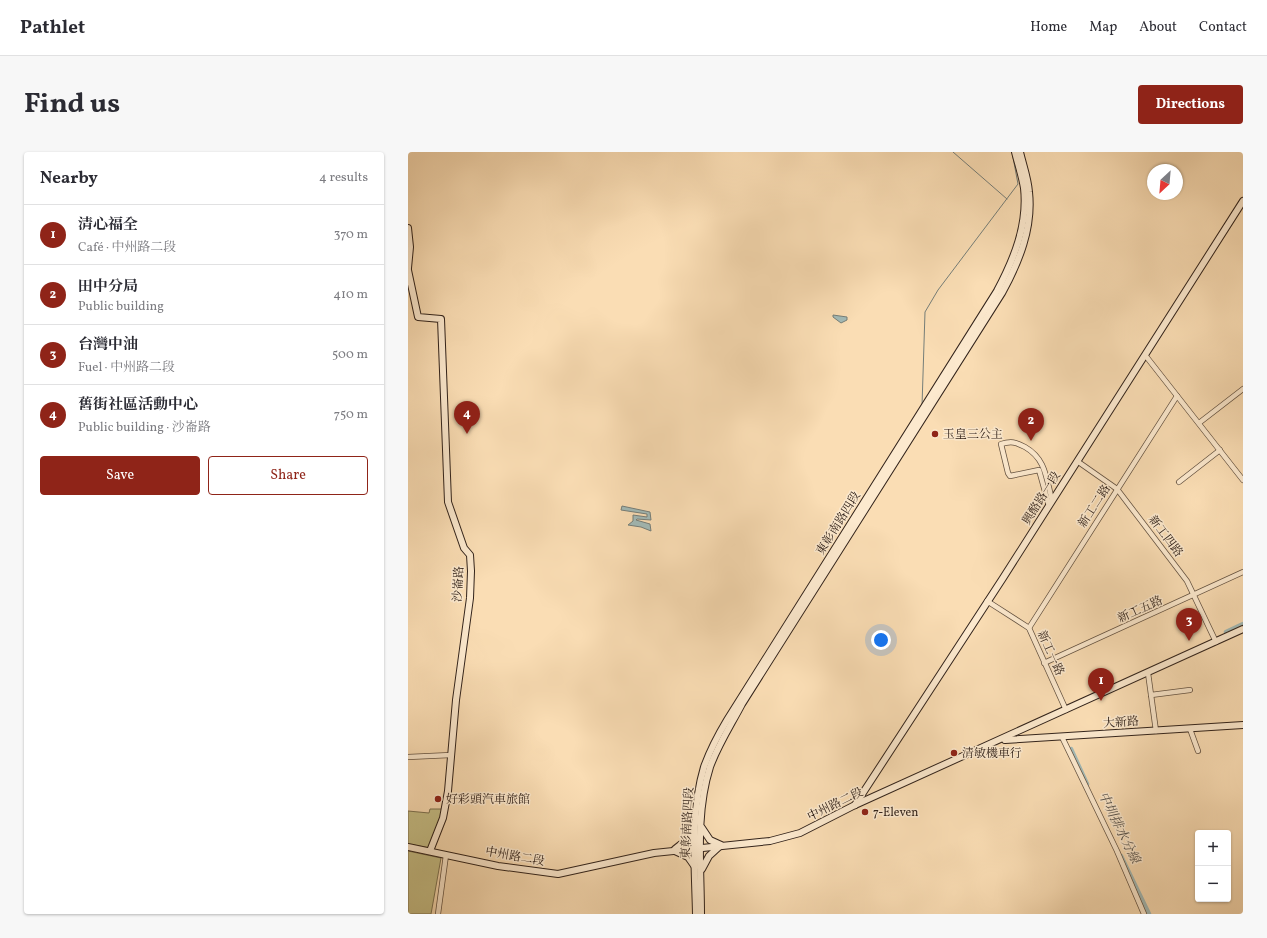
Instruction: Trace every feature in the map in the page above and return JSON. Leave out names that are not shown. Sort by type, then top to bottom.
[{"type":"street","name":"東彰南路四段","points":[[696,914],[698,825],[701,779],[705,766],[719,734],[997,291],[1011,264],[1021,231],[1024,201],[1024,188],[1015,152]]},
{"type":"street","name":"東彰南路四段","points":[[698,825],[706,782],[714,757],[723,737],[1002,293],[1015,268],[1027,230],[1029,191],[1020,152]]},
{"type":"street","name":"興酪路一段","points":[[855,805],[1243,201]]},
{"type":"street","points":[[408,228],[410,246],[408,269]]},
{"type":"street","name":"沙崙路","points":[[408,269],[418,317],[441,319],[448,502],[464,548],[470,555],[471,571],[470,598],[456,700],[445,808],[430,851]]},
{"type":"street","points":[[1145,355],[1243,480]]},
{"type":"street","points":[[1199,423],[1243,389]]},
{"type":"street","name":"新工二路","points":[[1029,628],[1177,396]]},
{"type":"street","points":[[1011,441],[1039,457],[1050,503],[1039,470],[1010,476],[1008,473],[1002,444],[1011,441]]},
{"type":"street","points":[[1179,482],[1220,450]]},
{"type":"street","name":"新工四路","points":[[1077,460],[1117,489],[1187,581],[1195,594],[1216,642]]},
{"type":"street","name":"新工五路","points":[[1044,663],[1243,572]]},
{"type":"street","name":"新工一路","points":[[987,601],[1029,628],[1066,710]]},
{"type":"street","name":"中州路二段","points":[[408,847],[498,866],[558,874],[674,850],[789,838],[855,805],[1243,629]]},
{"type":"street","points":[[1148,673],[1156,731]]},
{"type":"street","points":[[1151,696],[1190,690]]},
{"type":"street","name":"大新路","points":[[1001,740],[1243,725]]},
{"type":"street","points":[[1190,729],[1198,751]]},
{"type":"street","points":[[1062,737],[1117,851],[1144,914]]},
{"type":"street","points":[[408,757],[451,755]]},
{"type":"street","points":[[698,825],[706,835],[721,845],[709,856],[698,871],[688,857],[674,850],[689,838],[698,825]]},
{"type":"street","points":[[438,914],[446,855]]},
{"type":"street","name":"東彰南路四段","points":[[698,871],[701,914]]},
{"type":"shaded area","points":[[430,809],[443,809],[430,848],[408,844],[408,811],[429,813]]},
{"type":"shaded area","points":[[408,851],[441,858],[431,914],[408,914]]},
{"type":"water","points":[[833,315],[847,317],[847,320],[841,323],[833,317]]},
{"type":"water","points":[[622,506],[650,512],[651,520],[636,520],[650,524],[651,531],[641,527],[628,525],[633,521],[633,515],[647,517],[647,514],[621,510]]},
{"type":"waterway","points":[[953,152],[1007,199]]},
{"type":"waterway","points":[[922,406],[925,312],[938,290],[1018,184],[1012,152]]},
{"type":"waterway","points":[[1226,632],[1243,624]]},
{"type":"waterway","name":"中圳排水分線","points":[[1071,749],[1087,784]]},
{"type":"waterway","name":"中圳排水分線","points":[[1121,856],[1149,914]]},
{"type":"place","name":"舊街社區活動中心","points":[[467,434]]},
{"type":"place","name":"玉皇三公主","points":[[935,434]]},
{"type":"place","name":"田中分局","points":[[1031,441]]},
{"type":"place","name":"台灣中油","points":[[1189,641]]},
{"type":"place","name":"清心福全","points":[[1101,701]]},
{"type":"place","name":"清敏機車行","points":[[954,753]]},
{"type":"place","name":"好彩頭汽車旅館","points":[[438,799]]},
{"type":"place","name":"7-Eleven","points":[[865,812]]}]
